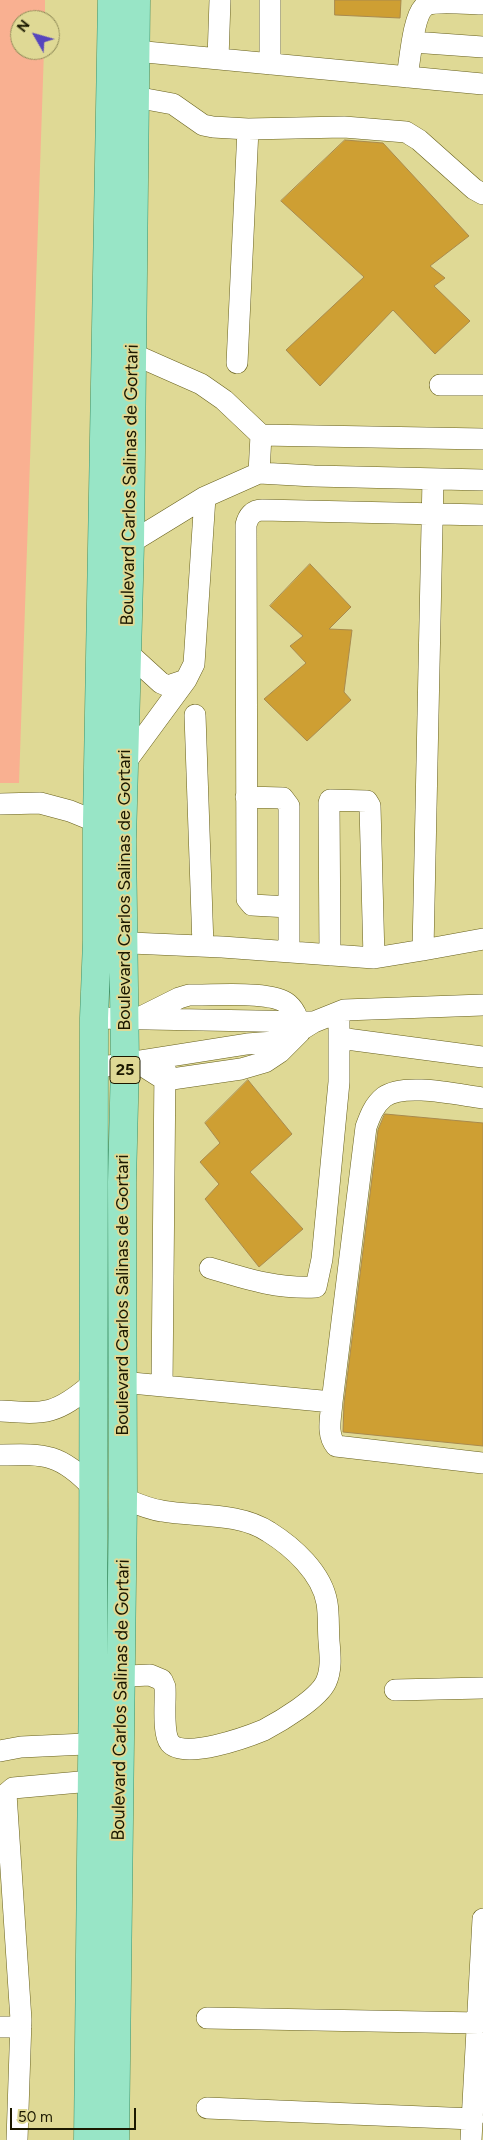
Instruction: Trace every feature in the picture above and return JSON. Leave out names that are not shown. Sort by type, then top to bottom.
[{"type":"main road","name":"Boulevard Carlos Salinas de Gortari","points":[[88,2140],[93,1677],[92,1488],[94,1018],[97,941],[96,822],[112,0]]},
{"type":"main road","name":"Boulevard Carlos Salinas de Gortari","points":[[115,2140],[123,1498],[122,1382],[130,1062],[133,1017],[124,943],[122,840],[130,543],[136,0]]},
{"type":"street","points":[[218,59],[220,0]]},
{"type":"street","points":[[270,0],[270,64]]},
{"type":"street","points":[[407,77],[418,14],[426,6],[434,4],[483,4]]},
{"type":"street","points":[[413,42],[483,47]]},
{"type":"street","points":[[135,51],[483,84]]},
{"type":"street","points":[[134,97],[173,104],[204,125],[213,128],[344,127],[406,132],[419,140],[474,189],[483,194]]},
{"type":"street","points":[[237,363],[248,129]]},
{"type":"street","points":[[133,354],[201,384],[224,400],[261,435],[483,439]]},
{"type":"street","points":[[440,385],[483,385]]},
{"type":"street","points":[[259,472],[261,435]]},
{"type":"street","points":[[130,543],[205,497],[259,472],[314,476],[483,480]]},
{"type":"street","points":[[423,950],[433,479]]},
{"type":"street","points":[[125,763],[186,680],[194,664],[205,497]]},
{"type":"street","points":[[289,906],[252,905],[248,902],[246,797],[248,519],[258,510],[483,515]]},
{"type":"street","points":[[127,652],[161,683],[168,686],[186,680]]},
{"type":"street","points":[[195,714],[204,946]]},
{"type":"street","points":[[246,797],[279,797],[288,802],[289,952]]},
{"type":"street","points":[[330,955],[329,803],[330,800],[361,800],[367,801],[370,806],[374,958]]},
{"type":"street","points":[[0,804],[40,803],[70,811],[96,822]]},
{"type":"street","points":[[97,941],[204,946],[374,958],[483,939]]},
{"type":"street","points":[[180,1008],[189,996],[272,997],[288,1004],[304,1025]]},
{"type":"street","points":[[95,1068],[274,1042],[304,1025],[339,1012],[362,1008],[483,1005]]},
{"type":"street","points":[[94,1018],[133,1017],[180,1008],[215,1019],[304,1025]]},
{"type":"street","points":[[316,1287],[322,1259],[339,1082],[339,1012]]},
{"type":"street","points":[[215,1019],[217,1049]]},
{"type":"street","points":[[130,1062],[165,1080],[241,1069],[265,1062],[280,1052],[304,1025]]},
{"type":"street","points":[[339,1038],[483,1057]]},
{"type":"street","points":[[162,1386],[164,1057]]},
{"type":"street","points":[[483,1098],[418,1090],[402,1091],[384,1097],[373,1109],[366,1127],[329,1428],[331,1440],[336,1446],[483,1463]]},
{"type":"street","points":[[210,1268],[270,1286],[316,1287],[326,1296],[345,1301]]},
{"type":"street","points":[[122,1382],[332,1402]]},
{"type":"street","points":[[0,1411],[39,1414],[58,1409],[93,1384]]},
{"type":"street","points":[[0,1455],[36,1454],[59,1460],[76,1470],[92,1488]]},
{"type":"street","points":[[93,1677],[150,1675],[162,1680],[165,1687],[166,1732],[170,1742],[176,1747],[187,1749],[214,1746],[263,1730],[316,1694],[326,1682],[330,1667],[327,1603],[321,1584],[305,1562],[282,1541],[267,1530],[251,1523],[161,1511],[123,1498]]},
{"type":"street","points":[[395,1690],[483,1688]]},
{"type":"street","points":[[0,1751],[21,1747],[120,1742]]},
{"type":"street","points":[[17,2140],[10,2027],[5,1799],[9,1790],[28,1786],[91,1781]]},
{"type":"street","points":[[471,2140],[479,2023],[483,1919]]},
{"type":"street","points":[[207,2018],[479,2023]]},
{"type":"street","points":[[207,2108],[472,2119]]},
{"type":"shaded area","points":[[0,0],[45,0],[45,10],[10,10],[10,60],[44,60],[19,783],[0,783]]},
{"type":"building","points":[[335,0],[401,0],[400,18],[335,15]]},
{"type":"building","points":[[345,140],[383,143],[469,236],[430,266],[445,278],[434,286],[470,321],[435,354],[393,310],[320,386],[286,350],[364,277],[281,201]]},
{"type":"building","points":[[310,564],[351,607],[329,629],[352,630],[344,692],[351,700],[307,741],[264,699],[306,663],[290,646],[303,636],[270,606]]},
{"type":"building","points":[[248,1080],[292,1134],[250,1172],[303,1229],[259,1267],[205,1199],[219,1184],[200,1162],[220,1143],[205,1123]]},
{"type":"building","points":[[385,1114],[483,1123],[483,1446],[343,1432],[344,1403],[378,1130]]}]
